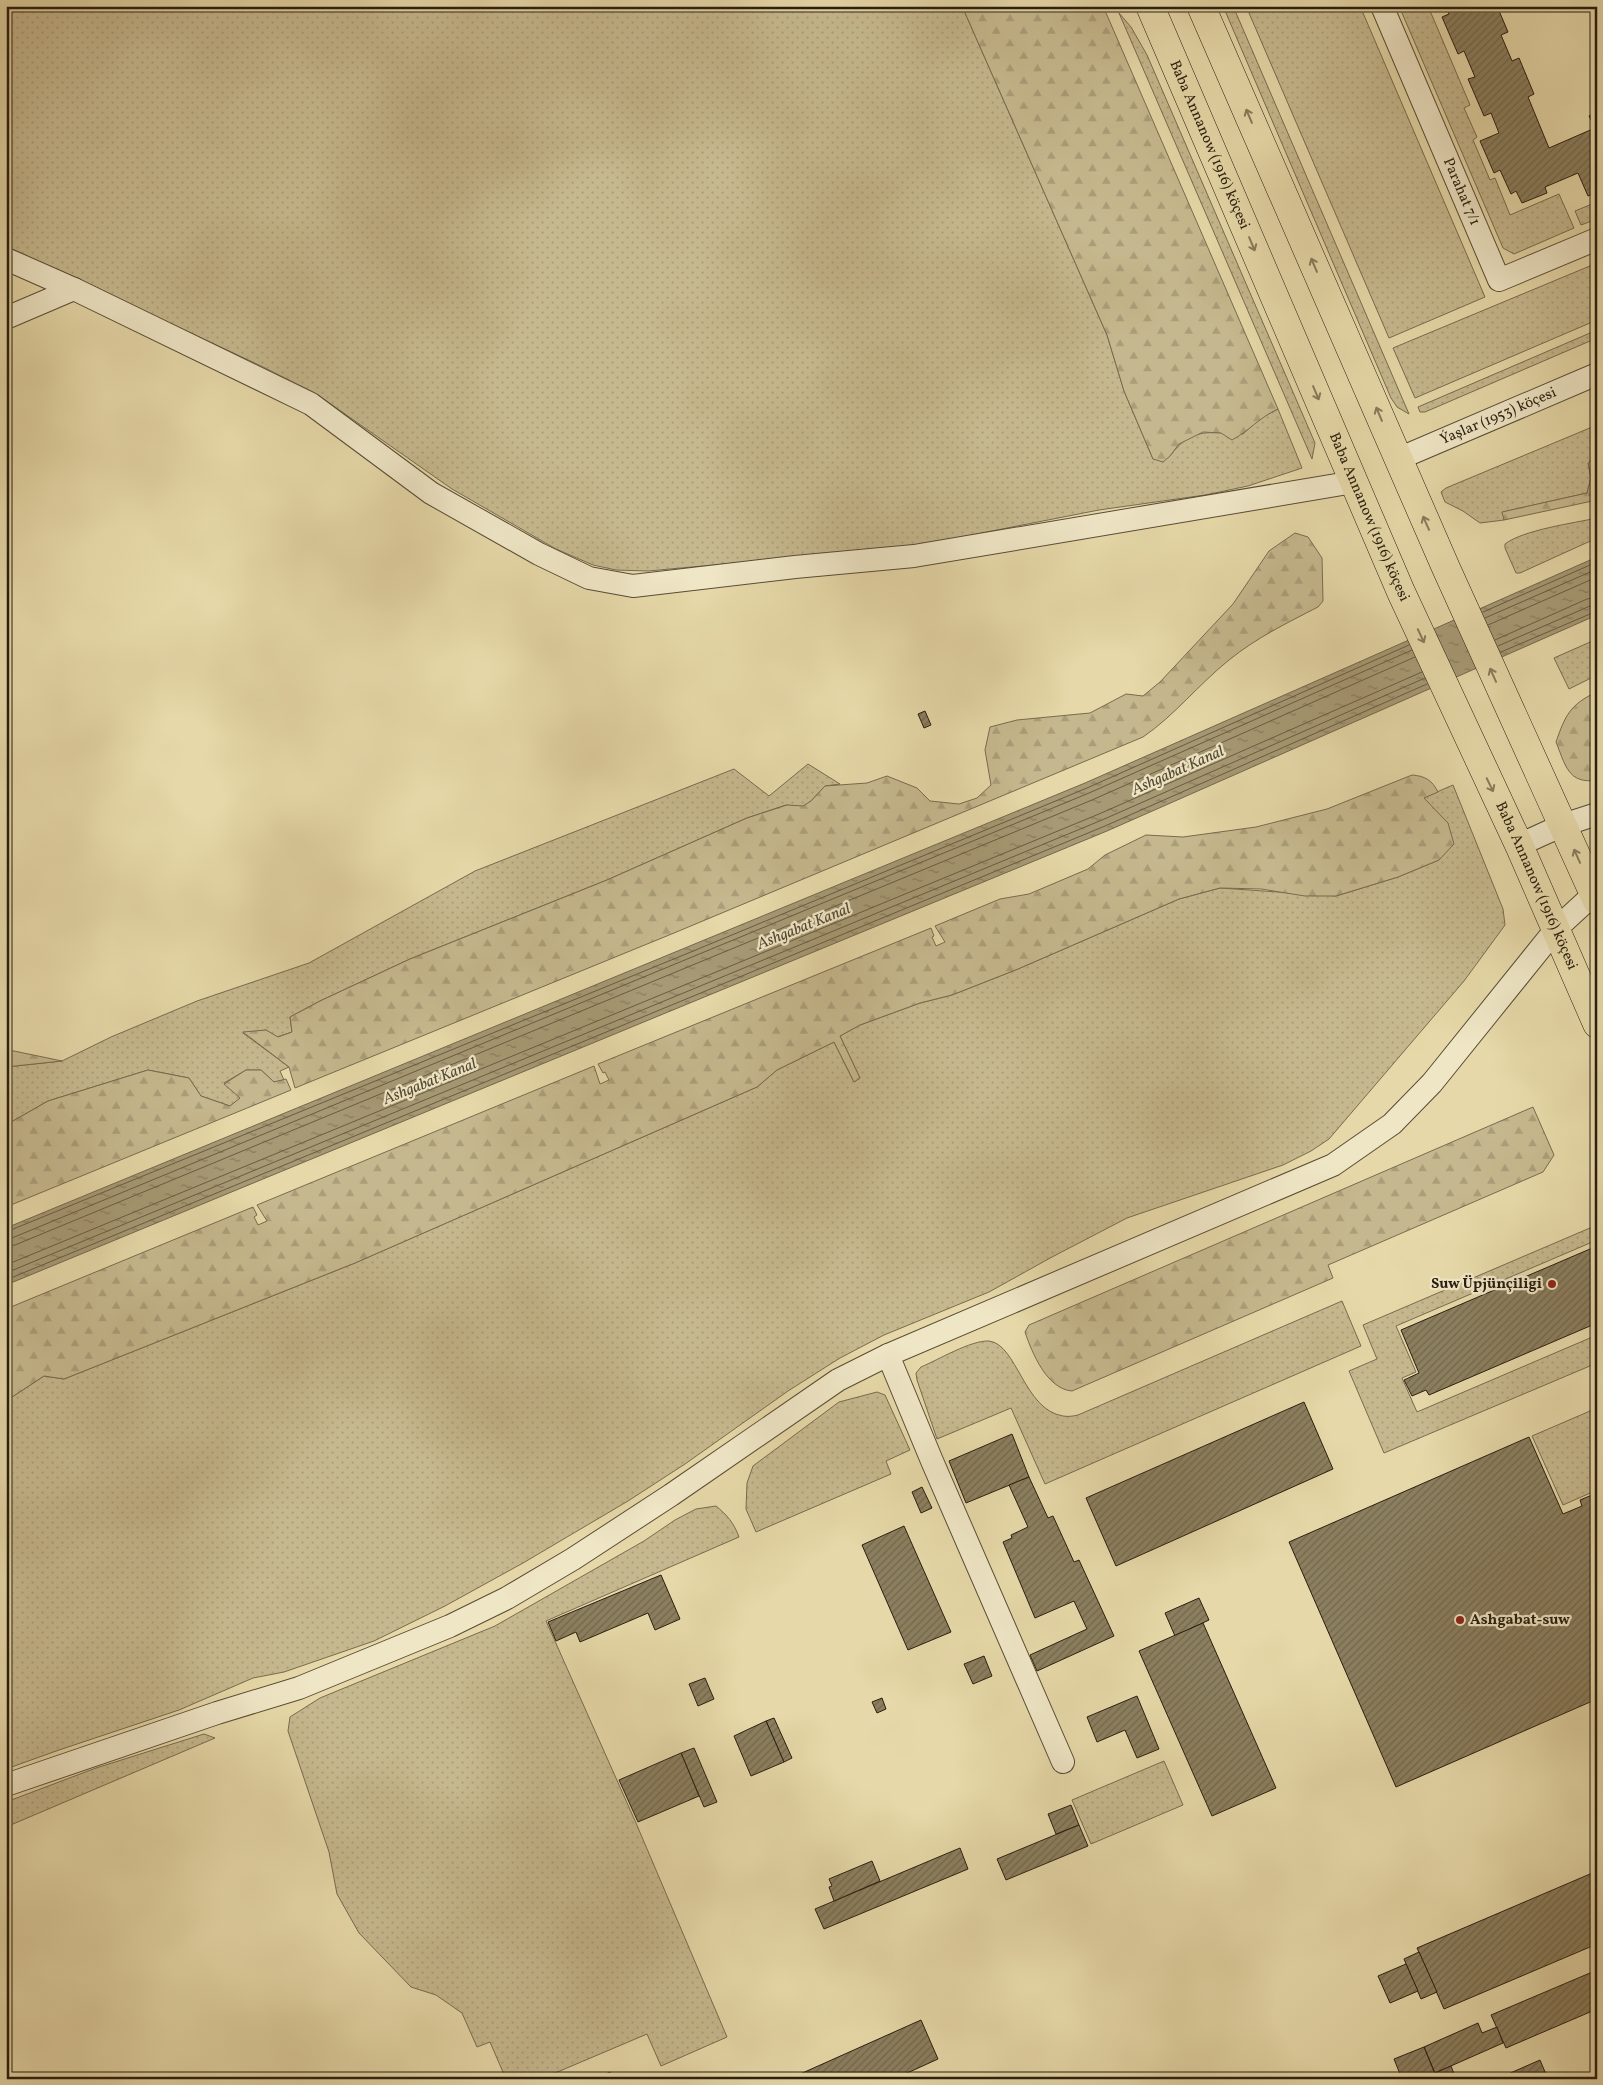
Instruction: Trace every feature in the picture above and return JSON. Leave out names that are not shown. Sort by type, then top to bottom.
[{"type":"main road","name":"Baba Annanow (1916) köçesi","points":[[1150,6],[1401,592],[1519,845],[1597,1024]]},
{"type":"main road","points":[[1202,6],[1446,568],[1595,897]]},
{"type":"street","name":"Parahat 7/1","points":[[1382,6],[1499,280],[1597,239]]},
{"type":"street","points":[[6,259],[74,289],[311,404],[431,493],[539,554],[589,578],[633,586],[795,567],[914,556],[1354,482]]},
{"type":"street","points":[[6,318],[74,289]]},
{"type":"street","name":"Ýaşlar (1953) köçesi","points":[[1398,459],[1597,374]]},
{"type":"street","points":[[1519,845],[1597,814]]},
{"type":"street","points":[[6,1785],[217,1713],[299,1688],[450,1626],[507,1598],[573,1559],[671,1495],[838,1380],[888,1355],[1333,1165],[1392,1124],[1432,1083],[1556,928],[1595,897]]},
{"type":"street","points":[[888,1355],[1063,1762]]},
{"type":"green space","points":[[6,6],[962,6],[1107,335],[1124,391],[1153,459],[1170,456],[1186,440],[1202,433],[1243,434],[1259,419],[1278,409],[1302,468],[1248,486],[1205,495],[1099,510],[910,547],[648,571],[616,570],[593,565],[556,549],[452,489],[315,393],[6,246]]},
{"type":"green space","points":[[962,6],[1103,6],[1278,409],[1232,440],[1221,433],[1203,432],[1179,444],[1163,462],[1153,459],[1124,391],[1107,335]]},
{"type":"green space","points":[[1223,6],[1233,6],[1409,414],[1397,407],[1391,398]]},
{"type":"green space","points":[[1246,6],[1360,6],[1485,297],[1389,338]]},
{"type":"green space","points":[[1399,6],[1428,6],[1470,105],[1464,108],[1477,137],[1473,140],[1490,180],[1495,178],[1510,215],[1559,194],[1574,228],[1514,254],[1503,248]]},
{"type":"green space","points":[[1119,13],[1131,27],[1147,55],[1315,443],[1312,459]]},
{"type":"green space","points":[[1597,202],[1597,219],[1581,225],[1575,211]]},
{"type":"green space","points":[[1597,263],[1597,320],[1415,398],[1393,348]]},
{"type":"green space","points":[[1597,330],[1597,338],[1425,412],[1420,412],[1418,407]]},
{"type":"green space","points":[[1597,425],[1597,456],[1588,463],[1591,478],[1587,493],[1503,512],[1504,520],[1480,523],[1463,511],[1445,502],[1441,492],[1446,488]]},
{"type":"green space","points":[[1597,456],[1597,500],[1504,520],[1502,512],[1587,493],[1591,478],[1588,463]]},
{"type":"green space","points":[[1597,518],[1597,538],[1520,573],[1516,573],[1505,544],[1513,539],[1536,531]]},
{"type":"green space","points":[[1295,533],[1308,537],[1322,558],[1323,601],[1318,607],[1272,631],[1239,652],[1143,737],[674,933],[295,1088],[289,1067],[243,1032],[266,1030],[278,1037],[292,1032],[290,1017],[410,959],[607,880],[747,818],[787,805],[803,806],[811,801],[825,786],[867,783],[887,776],[917,788],[930,801],[959,804],[977,798],[991,785],[985,750],[990,727],[1017,720],[1090,713],[1126,694],[1143,696],[1160,682],[1233,604],[1269,551]]},
{"type":"green space","points":[[1597,639],[1597,675],[1569,689],[1554,658]]},
{"type":"green space","points":[[1597,692],[1597,780],[1587,781],[1574,776],[1569,771],[1556,742],[1562,725],[1570,712],[1580,701]]},
{"type":"green space","points":[[808,764],[840,784],[825,786],[803,807],[786,805],[747,818],[607,880],[410,959],[290,1017],[292,1032],[277,1037],[266,1030],[243,1033],[289,1067],[280,1071],[284,1080],[274,1082],[261,1070],[246,1070],[224,1083],[241,1098],[230,1106],[201,1096],[189,1078],[148,1070],[48,1101],[6,1125],[6,1067],[62,1061],[111,1037],[197,1001],[309,963],[475,871],[734,769],[769,796]]},
{"type":"green space","points":[[1412,775],[1421,776],[1433,784],[1438,792],[1424,798],[1448,823],[1454,844],[1439,860],[1398,877],[1336,896],[1305,896],[1261,889],[1220,888],[1179,899],[1018,969],[952,995],[920,1003],[860,1025],[840,1036],[860,1078],[854,1082],[834,1042],[777,1070],[757,1087],[355,1263],[64,1379],[44,1376],[6,1401],[6,1309],[253,1207],[257,1215],[254,1217],[258,1225],[267,1221],[257,1205],[594,1066],[600,1084],[609,1080],[598,1064],[931,928],[936,946],[945,942],[935,926],[1000,899],[1029,894],[1088,869],[1105,855],[1146,835],[1183,837],[1256,827],[1327,809]]},
{"type":"green space","points":[[1453,785],[1503,909],[1505,925],[1464,981],[1329,1139],[1311,1151],[1283,1165],[1127,1218],[989,1292],[884,1335],[840,1358],[788,1391],[685,1464],[628,1501],[523,1563],[445,1606],[374,1641],[284,1672],[253,1678],[179,1710],[6,1769],[6,1401],[44,1376],[64,1379],[355,1263],[757,1087],[777,1070],[834,1042],[854,1082],[860,1078],[840,1036],[860,1025],[920,1003],[952,995],[1018,969],[1179,899],[1220,888],[1336,896],[1398,877],[1439,860],[1448,823],[1423,798]]},
{"type":"green space","points":[[6,1050],[14,1051],[62,1061],[6,1067]]},
{"type":"green space","points":[[148,1070],[189,1078],[201,1096],[230,1106],[240,1098],[224,1084],[246,1070],[261,1070],[274,1082],[286,1079],[291,1090],[6,1207],[6,1125],[48,1101]]},
{"type":"green space","points":[[1533,1107],[1554,1155],[1543,1172],[1328,1265],[1333,1278],[1072,1391],[1063,1389],[1055,1384],[1036,1359],[1025,1332],[1029,1325]]},
{"type":"green space","points":[[1597,1225],[1597,1240],[1396,1326],[1416,1372],[1402,1378],[1417,1412],[1597,1335],[1597,1363],[1384,1453],[1349,1371],[1377,1359],[1363,1325]]},
{"type":"green space","points":[[1342,1301],[1361,1346],[1045,1484],[1011,1408],[937,1439],[917,1380],[916,1373],[921,1367],[964,1347],[989,1341],[999,1345],[1007,1353],[1039,1402],[1050,1411],[1063,1416],[1075,1416]]},
{"type":"green space","points":[[877,1392],[885,1395],[910,1450],[886,1461],[891,1474],[756,1532],[746,1509],[747,1483],[753,1466],[839,1402]]},
{"type":"green space","points":[[1597,1408],[1597,1490],[1563,1505],[1532,1436]]},
{"type":"green space","points":[[716,1506],[730,1520],[739,1537],[546,1621],[636,1823],[727,2037],[661,2066],[647,2034],[541,2079],[506,2079],[490,2042],[477,2047],[462,2013],[436,1995],[411,1987],[359,1933],[337,1894],[329,1852],[288,1731],[290,1717],[320,1698],[495,1626],[644,1541],[675,1520],[696,1509]]},
{"type":"green space","points":[[204,1734],[215,1738],[6,1827],[6,1802],[96,1768]]},
{"type":"green space","points":[[1164,1761],[1183,1805],[1091,1844],[1072,1800]]},
{"type":"water","name":"Ashgabat Kanal","points":[[1597,557],[1597,615],[1107,831],[6,1285],[6,1228],[1085,783]]},
{"type":"building","points":[[1445,6],[1497,6],[1508,32],[1501,35],[1512,61],[1519,58],[1534,94],[1528,97],[1549,148],[1595,128],[1589,116],[1597,112],[1597,192],[1588,196],[1578,173],[1545,187],[1547,193],[1522,203],[1516,191],[1511,194],[1500,170],[1494,173],[1480,141],[1499,133],[1491,113],[1484,116],[1468,79],[1475,77],[1464,51],[1458,54],[1442,17],[1449,14]]},
{"type":"building","points":[[925,711],[931,725],[924,728],[918,714]]},
{"type":"building","name":"Suw Üpjünçiligi","points":[[1597,1246],[1597,1323],[1429,1395],[1426,1390],[1412,1396],[1404,1380],[1419,1373],[1401,1330]]},
{"type":"building","points":[[1304,1402],[1333,1469],[1116,1566],[1086,1498]]},
{"type":"building","points":[[1012,1434],[1029,1477],[966,1503],[949,1461]]},
{"type":"building","name":"Ashgabat-suw","points":[[1529,1437],[1563,1514],[1582,1506],[1580,1500],[1597,1493],[1597,1699],[1396,1787],[1289,1542]]},
{"type":"building","points":[[1029,1477],[1048,1518],[1053,1516],[1074,1562],[1079,1560],[1114,1636],[1037,1671],[1030,1655],[1087,1629],[1074,1601],[1035,1618],[1003,1542],[1012,1538],[1011,1535],[1028,1527],[1009,1485]]},
{"type":"building","points":[[922,1487],[932,1508],[921,1513],[912,1492]]},
{"type":"building","points":[[904,1526],[951,1632],[908,1650],[862,1545]]},
{"type":"building","points":[[661,1575],[680,1619],[655,1630],[648,1613],[580,1642],[576,1632],[556,1641],[548,1622]]},
{"type":"building","points":[[1199,1598],[1209,1620],[1175,1636],[1165,1613]]},
{"type":"building","points":[[1203,1623],[1276,1788],[1212,1816],[1139,1651]]},
{"type":"building","points":[[984,1656],[992,1676],[973,1684],[964,1664]]},
{"type":"building","points":[[705,1678],[714,1699],[698,1706],[689,1684]]},
{"type":"building","points":[[1137,1696],[1159,1749],[1137,1758],[1125,1730],[1097,1742],[1087,1717]]},
{"type":"building","points":[[882,1698],[886,1709],[877,1713],[872,1702]]},
{"type":"building","points":[[774,1718],[792,1758],[784,1762],[766,1721]]},
{"type":"building","points":[[766,1721],[784,1762],[751,1776],[734,1736]]},
{"type":"building","points":[[694,1748],[717,1802],[704,1807],[681,1753]]},
{"type":"building","points":[[681,1753],[699,1796],[638,1822],[619,1780]]},
{"type":"building","points":[[1071,1805],[1079,1825],[1056,1834],[1048,1814]]},
{"type":"building","points":[[1079,1825],[1088,1846],[1006,1880],[997,1859]]},
{"type":"building","points":[[960,1848],[968,1869],[824,1929],[815,1909]]},
{"type":"building","points":[[872,1861],[880,1881],[834,1901],[829,1887],[832,1886],[829,1879]]},
{"type":"building","points":[[1597,1871],[1597,1944],[1444,2009],[1417,1948]]},
{"type":"building","points":[[1419,1952],[1437,1992],[1421,1999],[1404,1959]]},
{"type":"building","points":[[1406,1964],[1418,1991],[1390,2003],[1378,1976]]},
{"type":"building","points":[[1597,1970],[1597,2009],[1506,2048],[1491,2015]]},
{"type":"building","points":[[921,2020],[938,2059],[894,2079],[789,2079]]},
{"type":"building","points":[[1478,2023],[1482,2033],[1497,2027],[1503,2043],[1435,2073],[1424,2047]]},
{"type":"building","points":[[1424,2047],[1437,2079],[1402,2079],[1394,2059]]},
{"type":"building","points":[[1540,2060],[1548,2079],[1499,2079],[1499,2078]]},
{"type":"building","points":[[1451,2066],[1456,2079],[1437,2079],[1435,2073]]},
{"type":"building","points":[[610,2072],[613,2079],[594,2079]]},
{"type":"place","name":"Suw Üpjünçiligi","points":[[1552,1284]]},
{"type":"place","name":"Ashgabat-suw","points":[[1460,1620]]}]
